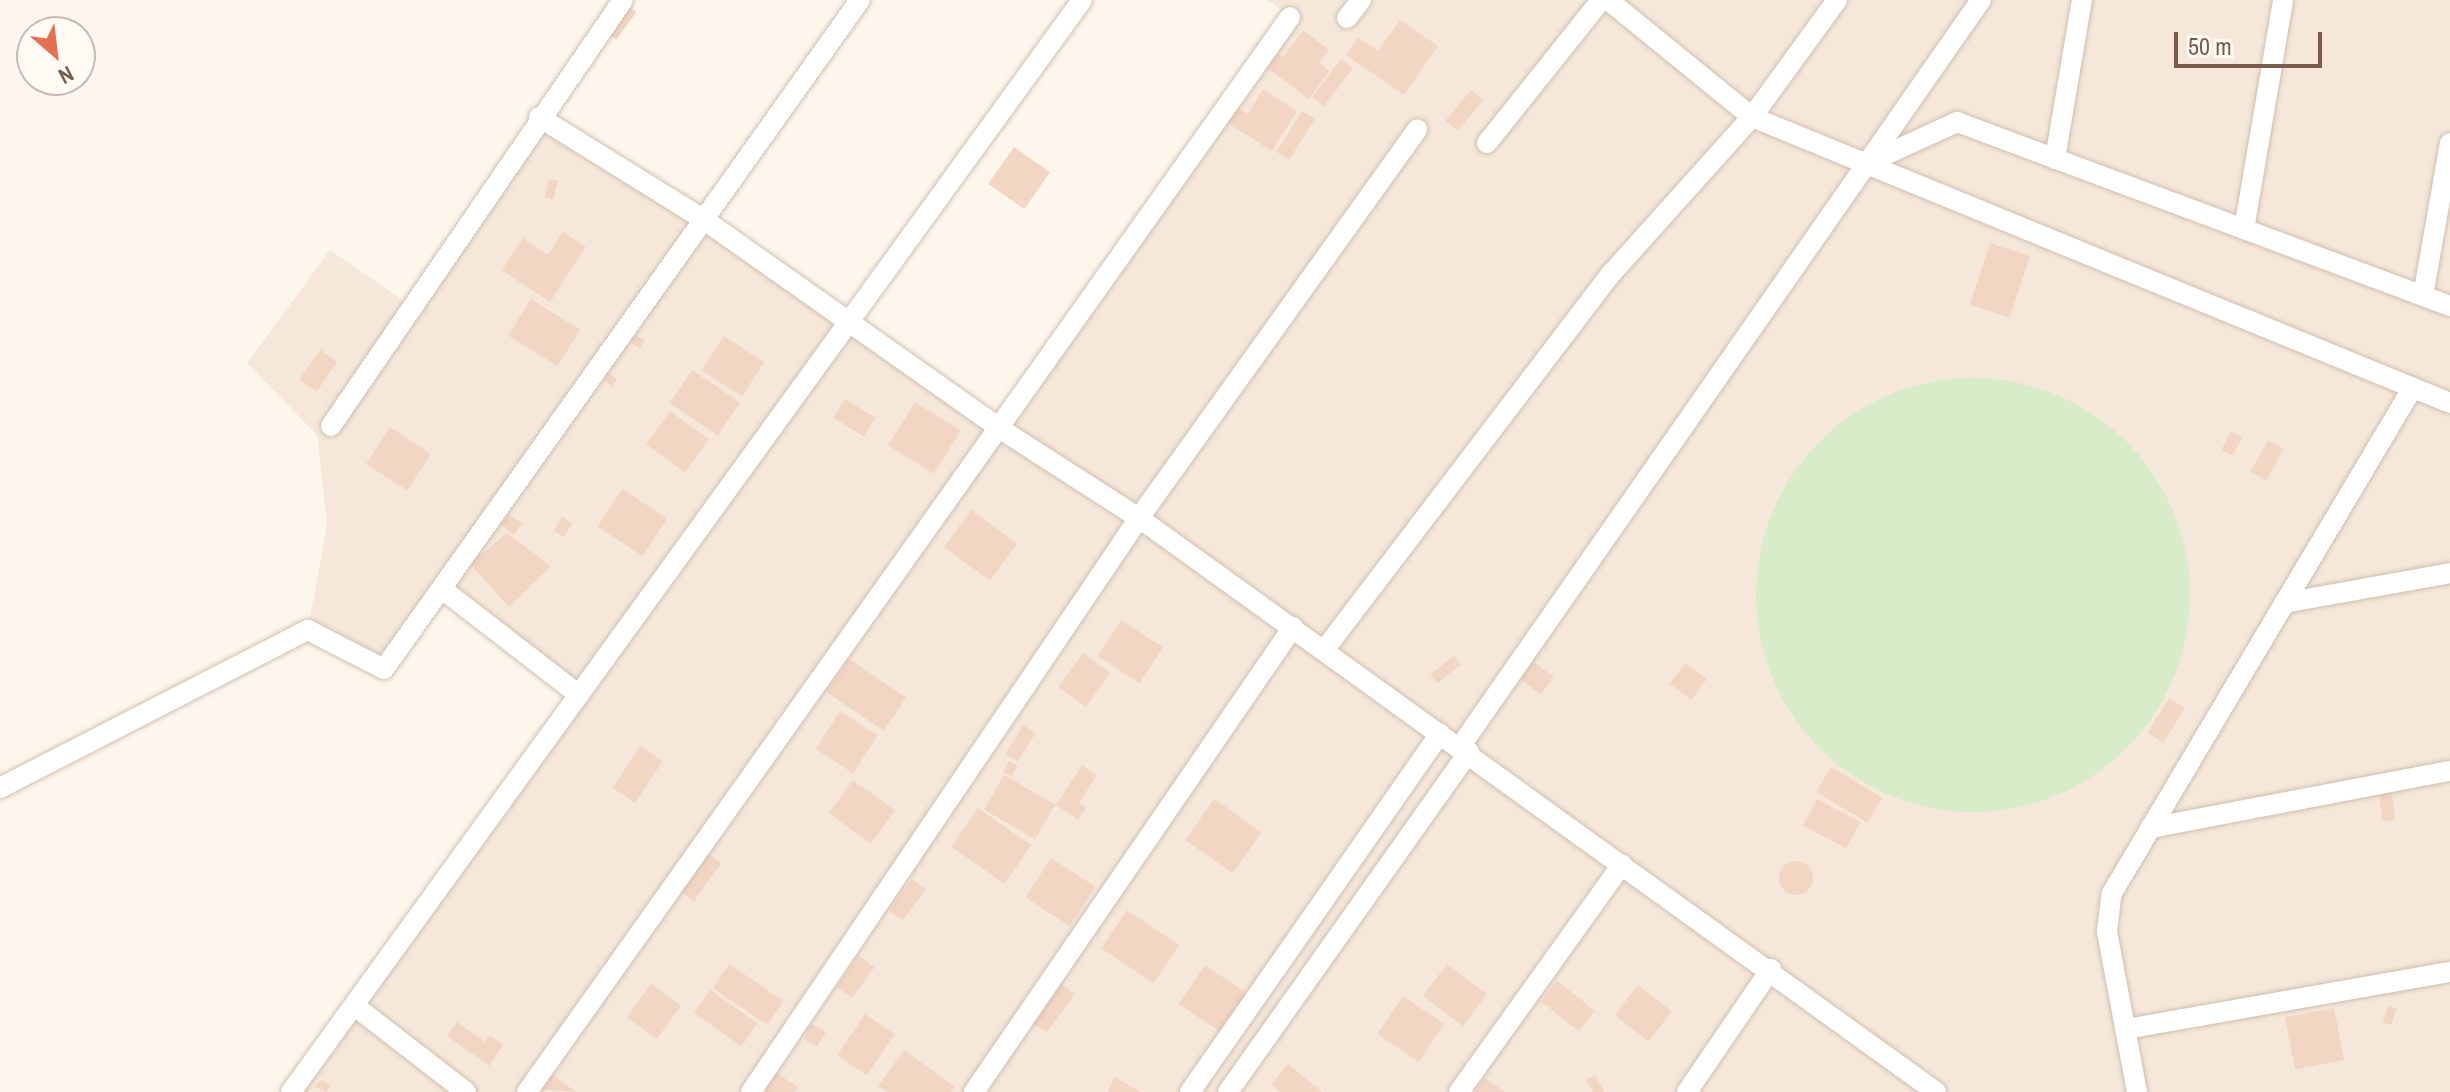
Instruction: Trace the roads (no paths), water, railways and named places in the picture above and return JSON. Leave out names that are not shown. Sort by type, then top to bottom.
[{"type":"street","points":[[331,426],[539,117],[623,0]]},
{"type":"street","points":[[0,788],[308,630],[384,669],[860,0]]},
{"type":"street","points":[[291,1092],[356,1007],[846,318],[1082,0]]},
{"type":"street","points":[[1347,18],[1361,0]]},
{"type":"street","points":[[1487,143],[1601,0]]},
{"type":"street","points":[[1608,0],[1752,117],[2450,403]]},
{"type":"street","points":[[1325,649],[1611,274],[1752,117],[1837,0]]},
{"type":"street","points":[[1228,1092],[1981,0]]},
{"type":"street","points":[[2055,159],[2082,0]]},
{"type":"street","points":[[2244,229],[2283,0]]},
{"type":"street","points":[[527,1092],[996,426],[1290,17]]},
{"type":"street","points":[[539,117],[703,219],[996,426],[1139,518],[1771,969],[1930,1090]]},
{"type":"street","points":[[1869,163],[1957,122],[2450,306]]},
{"type":"street","points":[[751,1092],[1139,518],[1417,129]]},
{"type":"street","points":[[2423,296],[2450,143]]},
{"type":"street","points":[[2137,1092],[2106,912],[2150,828],[2412,389]]},
{"type":"street","points":[[2284,603],[2450,573]]},
{"type":"street","points":[[442,589],[579,695]]},
{"type":"street","points":[[974,1092],[1293,627]]},
{"type":"street","points":[[1190,1092],[1440,733]]},
{"type":"street","points":[[2150,828],[2450,771]]},
{"type":"street","points":[[1459,1092],[1622,864]]},
{"type":"street","points":[[1687,1092],[1771,969]]},
{"type":"street","points":[[2126,1029],[2450,972]]},
{"type":"street","points":[[356,1007],[466,1092]]}]
